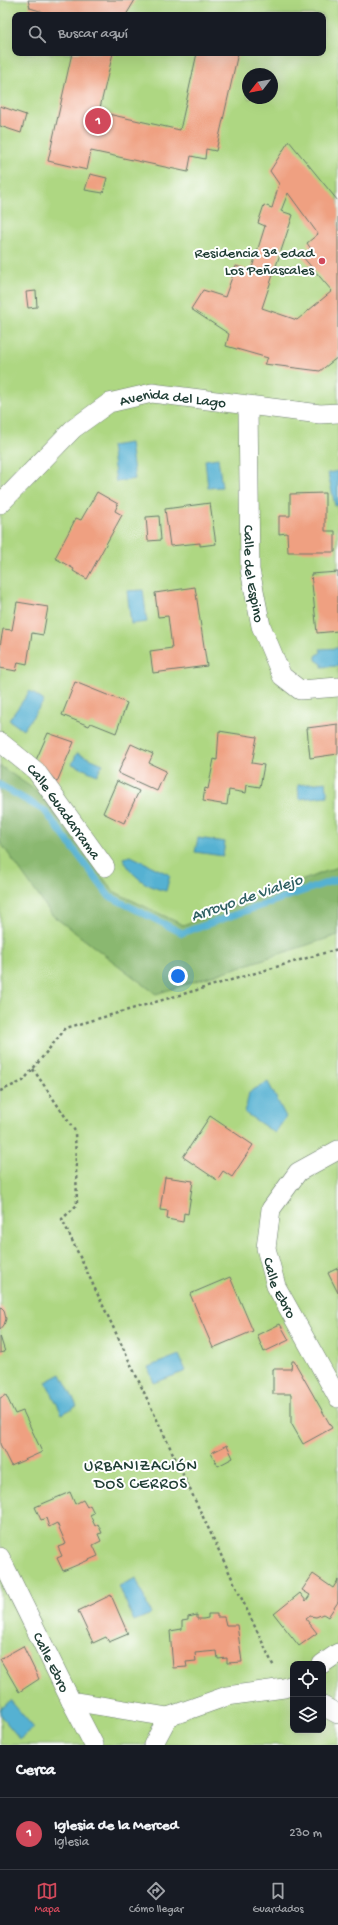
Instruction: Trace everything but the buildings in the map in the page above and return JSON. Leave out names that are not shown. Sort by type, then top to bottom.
[{"type":"street","name":"Avenida del Lago","points":[[0,504],[72,429],[108,403],[152,393],[320,414],[338,413]]},
{"type":"street","name":"Calle del Espino","points":[[248,406],[250,570],[261,626],[282,676],[300,690],[338,687]]},
{"type":"street","name":"Calle Guadarrama","points":[[0,742],[36,772],[106,867]]},
{"type":"street","name":"Calle Ebro","points":[[338,1150],[298,1172],[272,1208],[266,1248],[276,1286],[338,1398]]},
{"type":"street","name":"Calle Ebro","points":[[0,1557],[71,1701],[168,1717],[227,1696],[290,1688]]},
{"type":"street","points":[[326,1661],[338,1653]]},
{"type":"street","points":[[71,1701],[94,1745]]},
{"type":"street","points":[[326,1708],[338,1714]]},
{"type":"street","points":[[153,1745],[168,1717]]},
{"type":"path","points":[[0,1091],[23,1081],[66,1028],[338,949]]},
{"type":"path","points":[[33,1069],[75,1132],[78,1205],[62,1219],[290,1688]]},
{"type":"green space","points":[[0,0],[338,0],[338,1745],[0,1745]]},
{"type":"green space","points":[[0,766],[38,792],[113,891],[183,925],[338,867],[338,935],[156,994],[52,915],[0,842]]},
{"type":"water","points":[[130,443],[135,479],[116,482],[111,446]]},
{"type":"water","points":[[218,458],[222,487],[208,488],[205,460]]},
{"type":"water","points":[[338,471],[338,505],[335,506],[328,473]]},
{"type":"water","points":[[143,590],[147,622],[131,624],[127,591]]},
{"type":"water","points":[[338,648],[338,666],[322,667],[322,664],[316,660],[316,656],[321,652],[320,649]]},
{"type":"water","points":[[30,691],[44,701],[23,730],[9,720]]},
{"type":"water","points":[[77,753],[103,764],[97,775],[72,764]]},
{"type":"water","points":[[326,782],[328,796],[299,799],[298,785]]},
{"type":"water","points":[[198,838],[225,842],[223,856],[195,852]]},
{"type":"water","points":[[131,856],[170,875],[166,891],[146,884],[131,871],[123,858]]},
{"type":"water","points":[[268,1082],[286,1117],[275,1133],[245,1113],[249,1092]]},
{"type":"water","points":[[179,1355],[186,1371],[154,1383],[148,1367]]},
{"type":"water","points":[[61,1374],[77,1406],[62,1414],[46,1382]]},
{"type":"water","points":[[136,1578],[151,1614],[134,1621],[119,1586]]},
{"type":"water","points":[[10,1700],[34,1728],[20,1739],[0,1715],[0,1709]]},
{"type":"waterway","name":"Arroyo de Vialejo","points":[[0,785],[45,811],[109,896],[182,933],[338,879]]},
{"type":"place","name":"Iglesia de la Merced","points":[[98,121]]},
{"type":"place","name":"Residencia 3ª edad Los Peñascales","points":[[322,261]]},
{"type":"district","name":"URBANIZACIÓN DOS CERROS","points":[[141,1473]]}]
